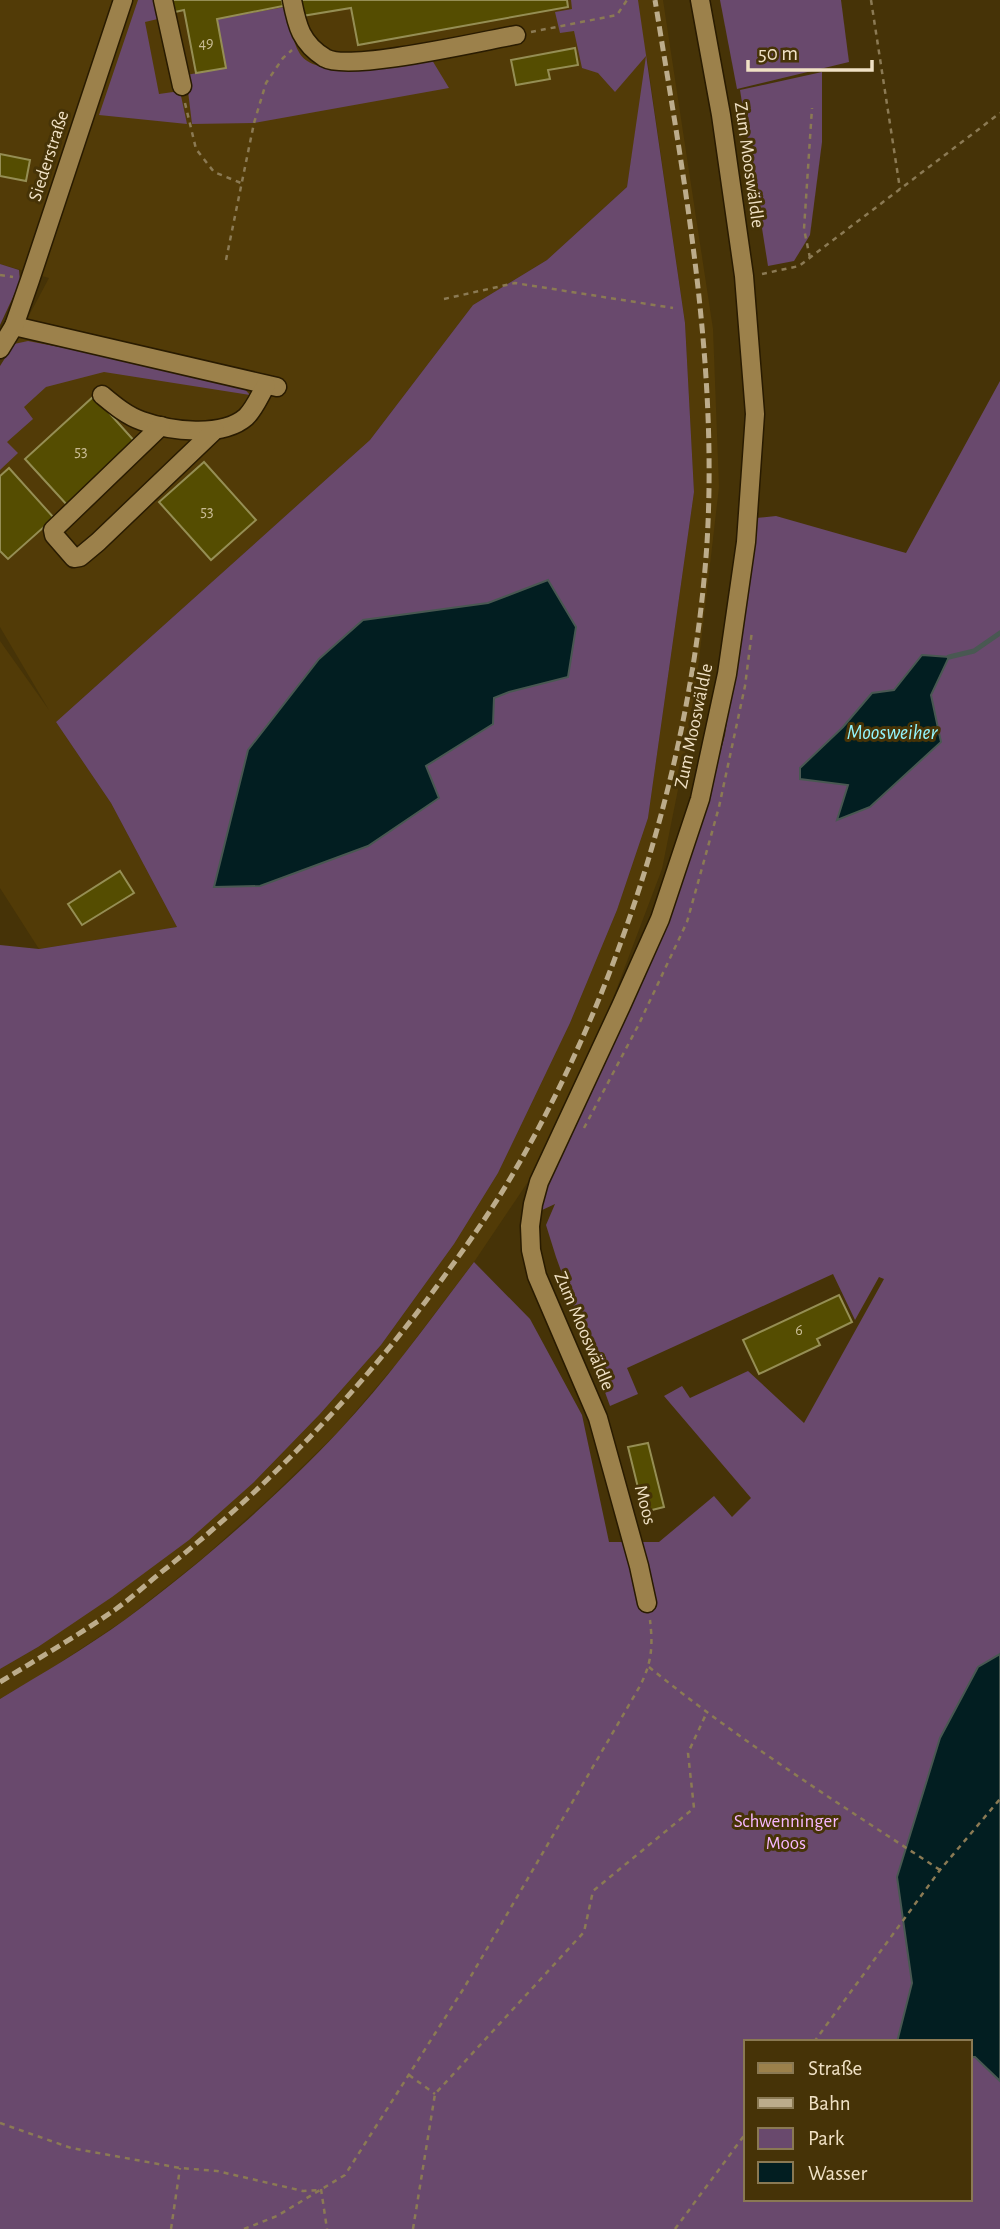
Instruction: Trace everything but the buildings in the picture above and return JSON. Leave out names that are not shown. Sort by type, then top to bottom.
[{"type":"street","name":"Siederstraße","points":[[0,349],[14,326],[122,0]]},
{"type":"street","points":[[163,0],[182,86]]},
{"type":"street","points":[[292,0],[299,32],[324,58],[336,62],[356,62],[516,35]]},
{"type":"street","name":"Zum Mooswäldle","points":[[598,1418],[537,1276],[531,1250],[533,1204],[539,1182],[660,919],[700,799],[727,674],[747,542],[755,414],[745,290],[721,115],[700,0]]},
{"type":"street","points":[[14,326],[271,386],[247,416],[236,424],[215,430],[190,430],[140,421],[102,395]]},
{"type":"street","points":[[161,426],[53,530],[54,535],[74,558],[80,557],[98,541],[215,430]]},
{"type":"street","name":"Moos","points":[[598,1418],[639,1566],[646,1603]]},
{"type":"path","points":[[516,35],[617,15],[627,0]]},
{"type":"path","points":[[871,0],[901,189]]},
{"type":"path","points":[[226,260],[254,123],[265,83],[283,58],[304,39]]},
{"type":"path","points":[[182,86],[196,149],[214,172],[241,183]]},
{"type":"path","points":[[810,258],[804,229],[812,108]]},
{"type":"path","points":[[761,274],[799,266],[1000,113]]},
{"type":"path","points":[[444,299],[515,283],[673,308]]},
{"type":"path","points":[[581,1135],[639,1024],[687,922],[719,807],[745,686],[752,631]]},
{"type":"path","points":[[244,2229],[277,2216],[345,2175],[464,1989],[649,1667],[652,1655],[651,1629],[646,1603]]},
{"type":"path","points":[[649,1667],[707,1712],[812,1786],[940,1870]]},
{"type":"path","points":[[413,2229],[435,2094],[584,1931],[593,1891],[695,1808],[688,1753],[707,1712]]},
{"type":"path","points":[[816,2040],[940,1870],[1000,1799]]},
{"type":"path","points":[[408,2074],[435,2094]]},
{"type":"path","points":[[0,2123],[71,2148],[180,2168],[217,2171],[303,2191],[321,2189]]},
{"type":"path","points":[[675,2229],[744,2136]]},
{"type":"path","points":[[171,2229],[180,2168]]},
{"type":"path","points":[[321,2189],[327,2229]]},
{"type":"shaded area","points":[[0,0],[663,0],[713,329],[719,487],[692,720],[662,869],[601,1030],[534,1173],[474,1262],[398,1362],[338,1432],[203,1558],[126,1619],[0,1699],[0,1669],[38,1647],[253,1483],[320,1414],[381,1345],[454,1244],[498,1173],[570,1023],[617,910],[648,818],[694,492],[685,323],[647,58],[627,187],[547,260],[473,305],[370,440],[56,722],[111,803],[177,927],[39,949],[0,888],[0,641],[49,710],[0,627],[0,370],[49,278],[0,264]]},
{"type":"green space","points":[[138,0],[158,0],[162,18],[145,22],[159,94],[180,91],[187,124],[99,115]]},
{"type":"green space","points":[[571,0],[638,0],[685,323],[694,492],[648,818],[617,910],[570,1023],[498,1173],[454,1244],[381,1345],[320,1414],[253,1483],[189,1540],[112,1597],[0,1669],[0,945],[39,949],[177,927],[111,803],[56,722],[370,440],[473,305],[547,260],[627,187],[646,56],[615,92],[598,73],[582,68],[574,31],[560,33],[555,12],[572,9]]},
{"type":"green space","points":[[720,0],[841,0],[849,62],[737,89]]},
{"type":"green space","points":[[290,6],[295,43],[300,54],[310,62],[324,67],[362,69],[432,60],[449,88],[254,123],[192,124],[186,75],[226,68],[217,19]]},
{"type":"green space","points":[[822,72],[822,142],[810,235],[794,261],[768,266],[740,90]]},
{"type":"green space","points":[[0,264],[19,270],[20,282],[0,325]]},
{"type":"green space","points":[[28,341],[237,381],[250,395],[104,372],[46,387],[24,407],[33,419],[7,442],[18,453],[0,470],[0,366],[14,344]]},
{"type":"green space","name":"Schwenninger Moos","points":[[1000,381],[1000,2229],[0,2229],[0,1699],[126,1619],[209,1554],[263,1506],[356,1412],[474,1262],[530,1319],[582,1415],[609,1542],[659,1542],[714,1496],[732,1517],[751,1498],[664,1396],[682,1386],[690,1398],[748,1371],[804,1423],[884,1279],[879,1277],[855,1320],[833,1274],[627,1368],[638,1394],[610,1406],[546,1225],[555,1204],[540,1211],[545,1189],[568,1129],[645,977],[702,821],[725,735],[756,518],[776,516],[906,553]]},
{"type":"water","points":[[548,580],[576,627],[568,677],[494,698],[493,724],[426,766],[439,798],[368,846],[260,886],[214,887],[248,750],[319,659],[363,620],[488,603]]},
{"type":"water","name":"Moosweiher","points":[[922,655],[949,657],[931,695],[941,742],[870,807],[837,820],[848,785],[800,779],[800,768],[843,727],[872,693],[894,690]]},
{"type":"water","points":[[1000,1654],[1000,2081],[972,2057],[972,2040],[898,2040],[912,1983],[897,1877],[940,1738],[978,1667]]},
{"type":"waterway","points":[[949,657],[974,651],[1000,633]]},
{"type":"railway","points":[[0,1682],[116,1609],[205,1536],[273,1474],[368,1373],[426,1301],[483,1222],[514,1172],[553,1101],[588,1026],[619,948],[646,868],[686,705],[699,624],[707,543],[708,406],[703,338],[687,203],[655,0]]}]
